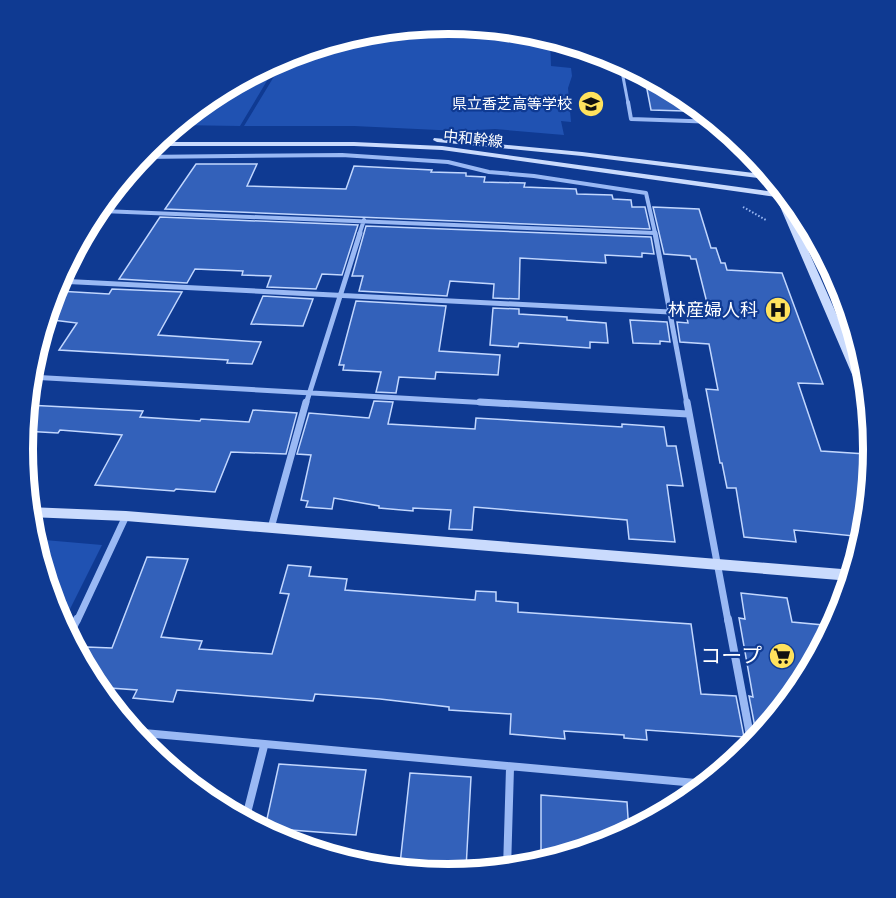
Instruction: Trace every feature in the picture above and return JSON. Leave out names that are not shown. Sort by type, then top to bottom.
[{"type":"main road","name":"中和幹線","points":[[174,137],[353,136],[461,142],[760,175]]},
{"type":"main road","name":"中和幹線","points":[[167,144],[354,144],[442,148],[776,195]]},
{"type":"main road","points":[[794,219],[854,364]]},
{"type":"main road","points":[[38,512],[126,516],[843,574]]},
{"type":"street","points":[[622,73],[631,119],[704,122]]},
{"type":"street","points":[[154,157],[342,155],[448,162],[489,172],[534,176],[646,193],[750,733]]},
{"type":"street","points":[[108,211],[655,233]]},
{"type":"street","points":[[271,528],[309,393],[364,220]]},
{"type":"street","points":[[69,281],[670,312]]},
{"type":"street","points":[[40,378],[688,414]]},
{"type":"street","points":[[74,628],[126,516]]},
{"type":"street","points":[[146,733],[264,746],[694,783]]},
{"type":"street","points":[[247,812],[264,746]]},
{"type":"street","points":[[507,859],[510,768]]},
{"type":"shaded area","points":[[448,34],[502,38],[550,47],[551,66],[571,68],[572,76],[568,88],[571,122],[561,121],[564,135],[495,129],[459,131],[354,126],[244,126],[277,71],[315,56],[367,42]]},
{"type":"shaded area","points":[[271,74],[240,126],[189,125],[217,104]]},
{"type":"shaded area","points":[[43,540],[102,545],[68,614],[55,582]]},
{"type":"building","points":[[646,85],[679,104],[684,111],[651,110]]},
{"type":"building","points":[[196,164],[257,164],[247,186],[346,189],[354,166],[466,173],[466,176],[485,177],[484,182],[525,183],[524,187],[576,189],[577,194],[612,195],[613,199],[631,200],[632,207],[645,207],[650,229],[165,209]]},
{"type":"building","points":[[653,207],[699,209],[711,248],[716,248],[721,263],[725,263],[727,270],[782,273],[823,384],[798,383],[821,451],[863,454],[854,536],[794,530],[796,542],[744,537],[736,488],[727,488],[722,463],[720,463],[706,389],[718,390],[709,344],[680,342],[677,322],[688,323],[686,313],[710,315],[696,259],[691,259],[690,256],[664,254]]},
{"type":"building","points":[[160,217],[358,225],[342,275],[322,274],[316,289],[267,287],[271,276],[242,275],[243,271],[195,269],[187,283],[119,279]]},
{"type":"building","points":[[366,226],[651,237],[654,254],[642,253],[642,257],[605,255],[606,263],[520,258],[519,299],[493,298],[494,284],[450,281],[447,296],[359,291],[363,276],[352,276]]},
{"type":"building","points":[[112,289],[182,292],[158,335],[261,342],[252,364],[227,363],[228,360],[59,350],[77,323],[54,320],[64,291],[109,294]]},
{"type":"building","points":[[263,296],[313,299],[303,326],[251,324]]},
{"type":"building","points":[[356,301],[446,306],[439,351],[500,355],[498,375],[436,372],[435,379],[399,377],[396,393],[376,392],[381,372],[343,370],[344,365],[339,365]]},
{"type":"building","points":[[493,308],[519,309],[519,314],[567,317],[567,320],[606,323],[608,343],[590,342],[590,348],[519,343],[518,347],[490,345]]},
{"type":"building","points":[[630,320],[667,322],[670,342],[633,343]]},
{"type":"building","points":[[374,401],[393,402],[388,424],[475,429],[476,418],[622,427],[622,424],[664,427],[667,446],[676,446],[683,486],[667,485],[675,542],[629,539],[627,520],[474,507],[472,530],[449,529],[451,510],[413,508],[413,511],[379,508],[379,506],[334,498],[332,509],[306,507],[308,501],[301,500],[311,455],[297,454],[309,413],[369,418]]},
{"type":"building","points":[[36,405],[143,411],[140,417],[200,421],[201,419],[249,422],[253,410],[297,413],[286,454],[231,452],[215,492],[95,485],[122,435],[60,430],[58,433],[34,432]]},
{"type":"building","points":[[147,557],[188,559],[161,637],[202,641],[199,649],[272,654],[289,594],[280,593],[288,565],[311,567],[309,576],[347,579],[345,590],[475,600],[476,591],[496,592],[496,601],[518,603],[518,612],[691,624],[701,694],[736,696],[744,737],[646,730],[647,740],[624,738],[624,735],[564,731],[565,739],[510,734],[511,714],[449,710],[449,707],[315,694],[313,701],[177,690],[173,702],[133,698],[137,690],[109,688],[86,650],[87,647],[112,648]]},
{"type":"building","name":"コープ","points":[[741,593],[787,598],[792,622],[824,625],[793,680],[755,728],[749,696],[753,697],[739,618],[745,619]]},
{"type":"building","points":[[279,764],[366,770],[356,835],[283,829],[266,822]]},
{"type":"building","points":[[410,773],[471,777],[466,863],[400,861]]},
{"type":"building","points":[[541,795],[627,802],[628,823],[581,842],[541,853]]},
{"type":"place","name":"県立香芝高等学校","points":[[591,104]]},
{"type":"place","name":"林産婦人科","points":[[778,310]]},
{"type":"place","name":"コープ","points":[[782,656]]}]
